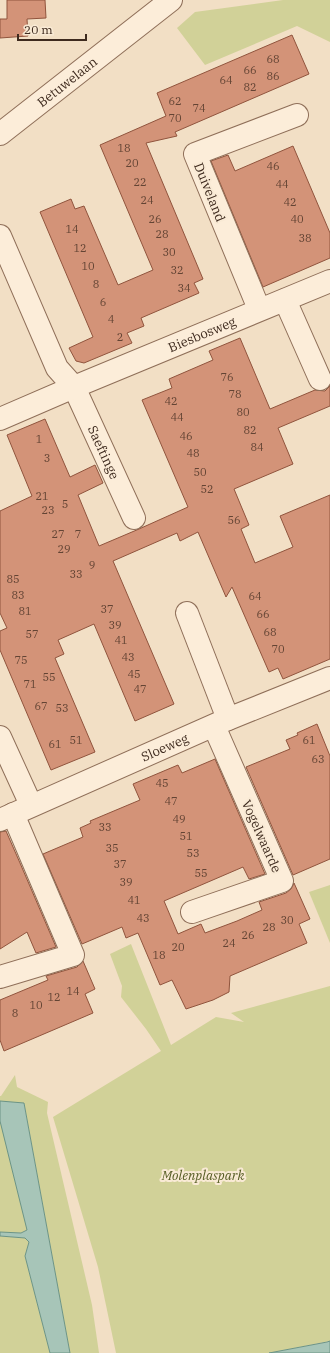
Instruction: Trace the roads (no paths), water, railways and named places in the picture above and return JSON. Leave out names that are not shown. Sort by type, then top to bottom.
[{"type":"street","name":"Betuwelaan","points":[[0,134],[171,0]]},
{"type":"street","name":"Duiveland","points":[[259,309],[195,154],[297,115]]},
{"type":"street","points":[[0,236],[57,368],[74,386]]},
{"type":"street","name":"Biesbosweg","points":[[0,419],[74,386],[330,281]]},
{"type":"street","points":[[285,300],[320,379]]},
{"type":"street","name":"Saeftinge","points":[[74,386],[134,518]]},
{"type":"street","points":[[187,613],[221,722]]},
{"type":"street","name":"Sloeweg","points":[[15,813],[221,722],[330,678]]},
{"type":"street","name":"Vogelwaarde","points":[[192,912],[282,881],[221,722]]},
{"type":"street","points":[[0,737],[15,813],[73,955],[0,977]]},
{"type":"park label","name":"Molenplaspark","points":[[203,1175]]}]
